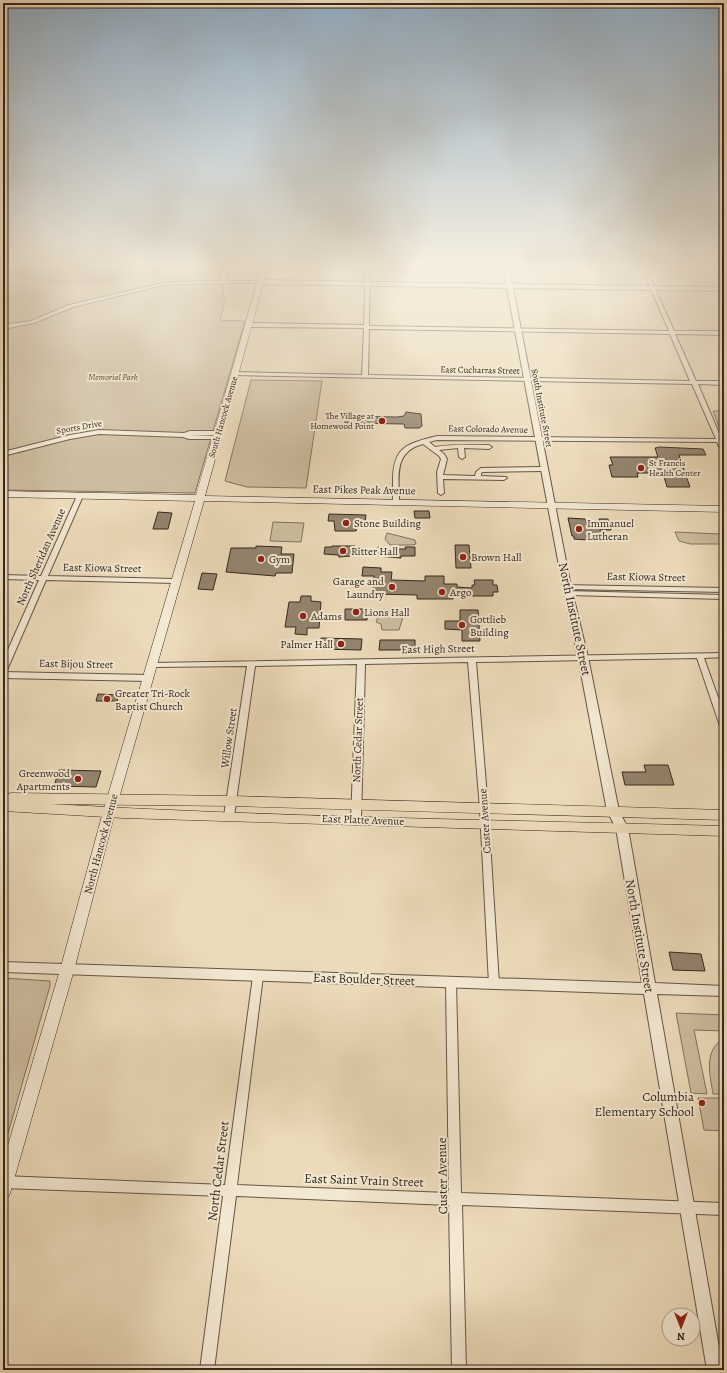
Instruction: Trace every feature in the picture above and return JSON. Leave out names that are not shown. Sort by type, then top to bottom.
[{"type":"main road","name":"South Hancock Avenue","points":[[200,498],[247,330]]},
{"type":"main road","name":"East Pikes Peak Avenue","points":[[3,494],[724,509]]},
{"type":"main road","name":"North Hancock Avenue","points":[[4,1185],[67,970],[111,806],[200,498]]},
{"type":"main road","name":"East Platte Avenue","points":[[3,798],[229,816],[485,825],[724,831]]},
{"type":"main road","name":"East Platte Avenue","points":[[3,806],[111,806],[232,801],[724,815]]},
{"type":"street","points":[[365,377],[366,330]]},
{"type":"street","name":"South Institute Street","points":[[517,330],[552,505]]},
{"type":"street","points":[[523,330],[724,333]]},
{"type":"street","points":[[671,332],[693,382],[722,440],[724,451]]},
{"type":"street","name":"East Cucharras Street","points":[[235,374],[724,383]]},
{"type":"street","name":"Sports Drive","points":[[3,454],[70,437],[99,432],[184,435],[189,437],[217,435]]},
{"type":"street","name":"East Colorado Avenue","points":[[396,502],[396,474],[399,458],[408,448],[423,441],[450,437],[722,440]]},
{"type":"street","points":[[423,441],[444,459],[440,472],[441,493]]},
{"type":"street","points":[[434,449],[461,446],[489,447]]},
{"type":"street","points":[[461,446],[462,457]]},
{"type":"street","points":[[478,477],[478,473],[485,469],[544,469]]},
{"type":"street","points":[[441,477],[504,478]]},
{"type":"street","name":"North Sheridan Avenue","points":[[3,670],[80,496]]},
{"type":"street","name":"North Institute Street","points":[[552,505],[613,811],[622,828],[715,1370]]},
{"type":"street","name":"East Kiowa Street","points":[[3,577],[176,581]]},
{"type":"street","name":"East Kiowa Street","points":[[568,590],[724,590]]},
{"type":"street","name":"East Kiowa Street","points":[[568,590],[724,597]]},
{"type":"street","name":"East High Street","points":[[152,665],[724,655]]},
{"type":"street","points":[[700,656],[724,726]]},
{"type":"street","name":"Custer Avenue","points":[[472,659],[484,809],[494,984]]},
{"type":"street","name":"North Cedar Street","points":[[356,820],[361,661]]},
{"type":"street","name":"Willow Street","points":[[229,816],[251,663]]},
{"type":"street","name":"East Bijou Street","points":[[3,675],[148,678]]},
{"type":"street","name":"East Boulder Street","points":[[3,968],[724,991]]},
{"type":"street","name":"North Cedar Street","points":[[207,1370],[258,976]]},
{"type":"street","name":"Custer Avenue","points":[[451,982],[459,1370]]},
{"type":"street","name":"East Saint Vrain Street","points":[[4,1185],[230,1190],[724,1209]]},
{"type":"green space","name":"Memorial Park","points":[[3,330],[242,330],[195,493],[3,490]]},
{"type":"green space","points":[[251,380],[322,381],[306,488],[247,487],[225,481]]},
{"type":"green space","points":[[713,411],[724,411],[724,437],[723,437]]},
{"type":"green space","points":[[273,522],[304,523],[301,542],[270,541]]},
{"type":"green space","points":[[675,532],[720,534],[724,544],[690,544],[679,541]]},
{"type":"green space","points":[[387,533],[415,540],[416,544],[390,545],[385,539]]},
{"type":"green space","points":[[381,610],[401,610],[401,617],[403,617],[399,630],[382,630],[381,624],[376,622],[378,617],[381,616]]},
{"type":"green space","points":[[3,978],[50,981],[50,986],[3,1151]]},
{"type":"green space","points":[[676,1013],[724,1015],[724,1031],[694,1030],[707,1094],[691,1093]]},
{"type":"green space","points":[[724,1038],[724,1094],[713,1094],[710,1056],[717,1043]]},
{"type":"green space","points":[[698,1098],[724,1098],[724,1131],[704,1130]]},
{"type":"building","name":"The Village at Homewood Point","points":[[406,412],[421,414],[422,426],[419,428],[405,428],[404,424],[345,423],[346,416],[397,417],[404,416]]},
{"type":"building","name":"St Francis Health Center","points":[[655,448],[703,449],[706,455],[679,455],[690,487],[667,487],[663,473],[637,473],[638,477],[612,477],[609,465],[613,465],[610,457],[658,457]]},
{"type":"building","points":[[414,511],[429,511],[430,518],[415,518]]},
{"type":"building","points":[[158,512],[172,513],[168,529],[153,529]]},
{"type":"building","name":"Stone Building","points":[[329,514],[366,515],[365,522],[358,522],[356,531],[335,531],[334,521],[328,521]]},
{"type":"building","name":"Immanuel Lutheran","points":[[568,518],[585,519],[586,522],[600,522],[599,519],[608,519],[611,530],[600,530],[602,541],[574,539]]},
{"type":"building","name":"Brown Hall","points":[[455,545],[469,545],[471,568],[456,568]]},
{"type":"building","name":"Gym","points":[[256,546],[282,547],[281,554],[294,554],[292,573],[276,573],[275,576],[226,572],[231,548],[256,548]]},
{"type":"building","name":"Ritter Hall","points":[[355,546],[355,548],[362,548],[362,555],[339,557],[338,555],[324,554],[325,547]]},
{"type":"building","points":[[378,547],[387,547],[387,549],[406,549],[405,547],[415,547],[415,556],[401,556],[401,558],[378,556]]},
{"type":"building","points":[[363,567],[381,568],[381,572],[392,572],[391,580],[425,581],[425,576],[444,576],[444,584],[457,584],[457,587],[472,588],[472,585],[475,585],[474,580],[493,580],[493,585],[497,585],[498,592],[493,592],[493,596],[457,596],[453,597],[453,599],[417,599],[417,595],[373,594],[374,576],[362,576]]},
{"type":"building","points":[[202,573],[217,574],[213,590],[198,589]]},
{"type":"building","name":"Adams","points":[[301,596],[311,596],[311,601],[321,602],[319,628],[307,628],[307,635],[295,634],[296,627],[285,627],[289,602],[300,602]]},
{"type":"building","name":"Lions Hall","points":[[345,609],[368,609],[367,620],[345,620]]},
{"type":"building","name":"Gottlieb Building","points":[[460,610],[478,610],[480,641],[462,641],[462,630],[445,629],[445,621],[460,621]]},
{"type":"building","name":"Palmer Hall","points":[[321,638],[362,639],[361,650],[320,649]]},
{"type":"building","points":[[380,640],[415,640],[415,650],[379,650]]},
{"type":"building","name":"Greater Tri-Rock Baptist Church","points":[[98,694],[119,695],[117,701],[96,701]]},
{"type":"building","points":[[644,765],[668,765],[674,785],[625,785],[622,772],[646,772]]},
{"type":"building","name":"Greenwood Apartments","points":[[59,770],[101,771],[96,787],[54,786]]},
{"type":"building","points":[[669,952],[701,954],[705,971],[673,970]]},
{"type":"place","name":"The Village at Homewood Point","points":[[382,421]]},
{"type":"place","name":"St Francis Health Center","points":[[641,468]]},
{"type":"place","name":"Stone Building","points":[[346,523]]},
{"type":"place","name":"Immanuel Lutheran","points":[[579,529]]},
{"type":"place","name":"Ritter Hall","points":[[343,551]]},
{"type":"place","name":"Brown Hall","points":[[463,557]]},
{"type":"place","name":"Gym","points":[[261,559]]},
{"type":"place","name":"Garage and Laundry","points":[[392,587]]},
{"type":"place","name":"Argo","points":[[442,592]]},
{"type":"place","name":"Lions Hall","points":[[356,612]]},
{"type":"place","name":"Adams","points":[[303,616]]},
{"type":"place","name":"Gottlieb Building","points":[[462,625]]},
{"type":"place","name":"Palmer Hall","points":[[341,644]]},
{"type":"place","name":"Greater Tri-Rock Baptist Church","points":[[107,699]]},
{"type":"place","name":"Greenwood Apartments","points":[[78,779]]},
{"type":"place","name":"Columbia Elementary School","points":[[702,1103]]}]
